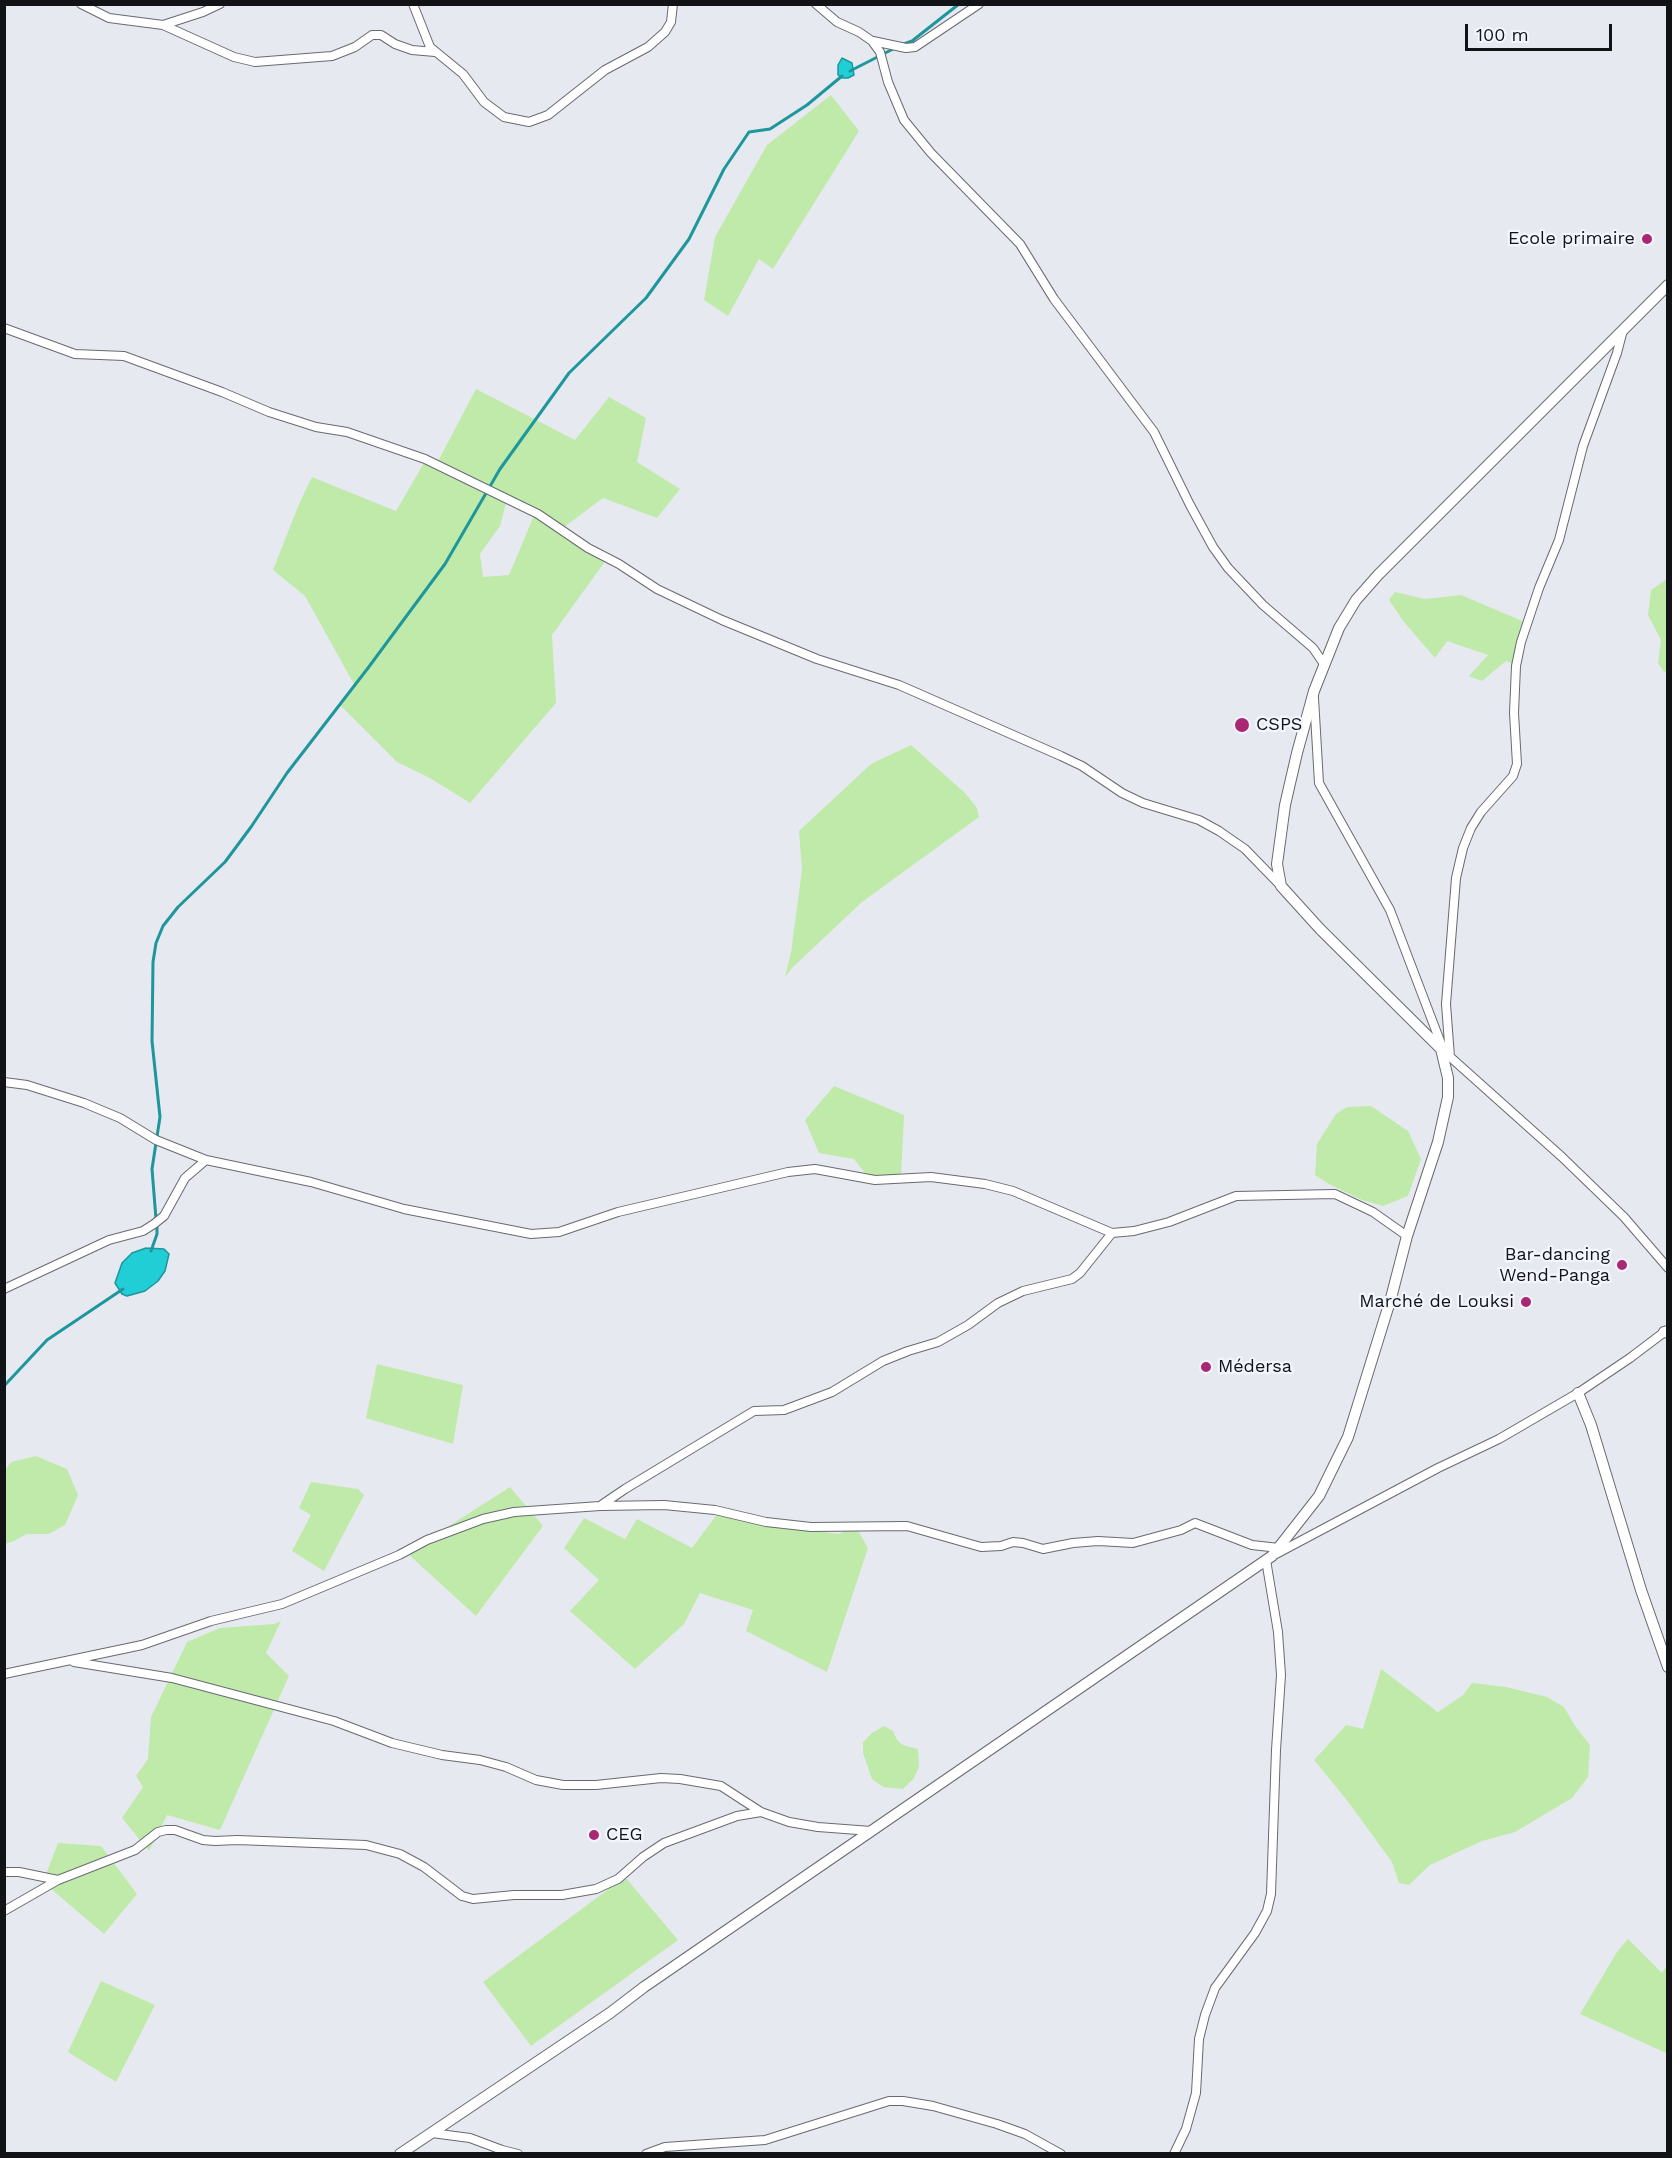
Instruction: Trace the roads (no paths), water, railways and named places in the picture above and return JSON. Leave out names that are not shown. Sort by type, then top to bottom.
[{"type":"street","points":[[81,4],[109,18],[163,25],[234,57],[255,62],[332,56],[356,47],[372,35],[381,35],[395,44],[412,50],[435,52]]},
{"type":"street","points":[[163,25],[220,4]]},
{"type":"street","points":[[413,4],[430,47],[463,74],[484,102],[504,117],[529,122],[548,115],[605,70],[648,47],[665,32],[671,22],[673,4]]},
{"type":"street","points":[[816,4],[837,22],[872,41],[906,48],[915,46],[979,4]]},
{"type":"street","points":[[872,41],[880,52],[888,82],[904,120],[931,153],[1020,244],[1054,299],[1154,432],[1190,505],[1213,547],[1228,568],[1263,605],[1313,648],[1324,664]]},
{"type":"street","points":[[1281,886],[1277,864],[1285,805],[1314,691],[1346,614],[1378,575],[1668,285]]},
{"type":"street","points":[[4,328],[75,354],[124,356],[269,412],[316,427],[347,432],[425,459],[538,514],[588,548],[619,564],[657,589],[722,620],[818,659],[899,685],[1082,766],[1122,793],[1143,803],[1199,820],[1219,831],[1245,849],[1320,929],[1445,1053],[1562,1157],[1616,1210],[1668,1268]]},
{"type":"street","points":[[1174,2154],[1186,2129],[1196,2093],[1199,2040],[1215,1988],[1255,1934],[1267,1911],[1271,1894],[1281,1675],[1272,1555],[1319,1496],[1348,1437],[1391,1298],[1407,1236],[1438,1142],[1448,1097],[1445,1053],[1446,1004],[1450,933],[1458,869],[1471,828],[1481,812],[1513,776],[1517,764],[1514,713],[1516,666],[1521,642],[1539,588],[1559,540],[1583,446],[1617,353],[1623,330]]},
{"type":"street","points":[[1314,691],[1319,783],[1390,910],[1445,1053]]},
{"type":"street","points":[[4,1082],[44,1090],[93,1107],[120,1118],[156,1140],[206,1160],[311,1182],[404,1209],[531,1234],[559,1232],[618,1212],[788,1172],[815,1169],[875,1180],[932,1177],[985,1184],[1013,1191],[1112,1233],[1134,1231],[1169,1222],[1236,1196],[1335,1194],[1373,1212],[1407,1236]]},
{"type":"street","points":[[4,1289],[109,1240],[143,1231],[154,1224],[164,1216],[185,1178],[206,1160]]},
{"type":"street","points":[[600,1506],[754,1411],[784,1410],[832,1392],[884,1361],[938,1342],[968,1325],[998,1303],[1023,1291],[1072,1279],[1080,1273],[1112,1233]]},
{"type":"street","points":[[400,2154],[610,2013],[644,1987],[1272,1555],[1438,1468],[1499,1439],[1578,1393],[1666,1332]]},
{"type":"street","points":[[1578,1393],[1591,1425],[1641,1590],[1668,1667]]},
{"type":"street","points":[[4,1674],[70,1662],[142,1645],[220,1618],[282,1604],[399,1555],[427,1540],[483,1519],[514,1512],[600,1506],[664,1505],[715,1510],[766,1522],[811,1527],[907,1526],[981,1547],[1001,1546],[1013,1542],[1043,1549],[1098,1541],[1133,1544],[1181,1530],[1195,1523],[1272,1555]]},
{"type":"street","points":[[70,1662],[172,1678],[334,1720],[392,1743],[506,1767],[536,1780],[562,1785],[596,1785],[661,1778],[721,1786],[761,1812],[789,1822],[871,1832]]},
{"type":"street","points":[[4,1911],[58,1880],[135,1850],[158,1832],[175,1830],[203,1840],[215,1841],[248,1840],[366,1845],[399,1854],[424,1867],[462,1896],[473,1899],[514,1895],[562,1895],[596,1889],[618,1879],[643,1857],[664,1843],[737,1816],[761,1812]]},
{"type":"street","points":[[4,1872],[19,1872],[58,1880]]},
{"type":"street","points":[[646,2154],[665,2147],[765,2140],[889,2101],[933,2106],[997,2124],[1025,2134],[1061,2154]]},
{"type":"street","points":[[431,2133],[470,2138],[518,2154]]},
{"type":"water","points":[[842,58],[852,63],[854,75],[848,78],[838,75],[838,65]]},
{"type":"water","points":[[146,1248],[164,1249],[169,1254],[165,1271],[158,1281],[145,1291],[127,1296],[122,1294],[115,1283],[122,1263],[132,1253]]},
{"type":"waterway","points":[[904,44],[912,41],[959,4]]},
{"type":"waterway","points":[[850,71],[895,48]]},
{"type":"waterway","points":[[156,1219],[152,1169],[160,1117],[152,1041],[153,962],[156,943],[163,926],[178,907],[225,862],[287,773],[445,564],[500,469],[569,373],[646,298],[689,239],[724,169],[749,132],[770,129],[807,105],[842,76]]},
{"type":"waterway","points":[[151,1251],[157,1234],[157,1225]]},
{"type":"waterway","points":[[4,1386],[47,1340],[123,1289]]},
{"type":"place","name":"Ecole primaire","points":[[1647,239]]},
{"type":"place","name":"CSPS","points":[[1242,725]]},
{"type":"place","name":"Bar-dancing Wend-Panga","points":[[1622,1265]]},
{"type":"place","name":"Marché de Louksi","points":[[1526,1302]]},
{"type":"place","name":"Médersa","points":[[1206,1367]]},
{"type":"place","name":"CEG","points":[[594,1835]]}]
